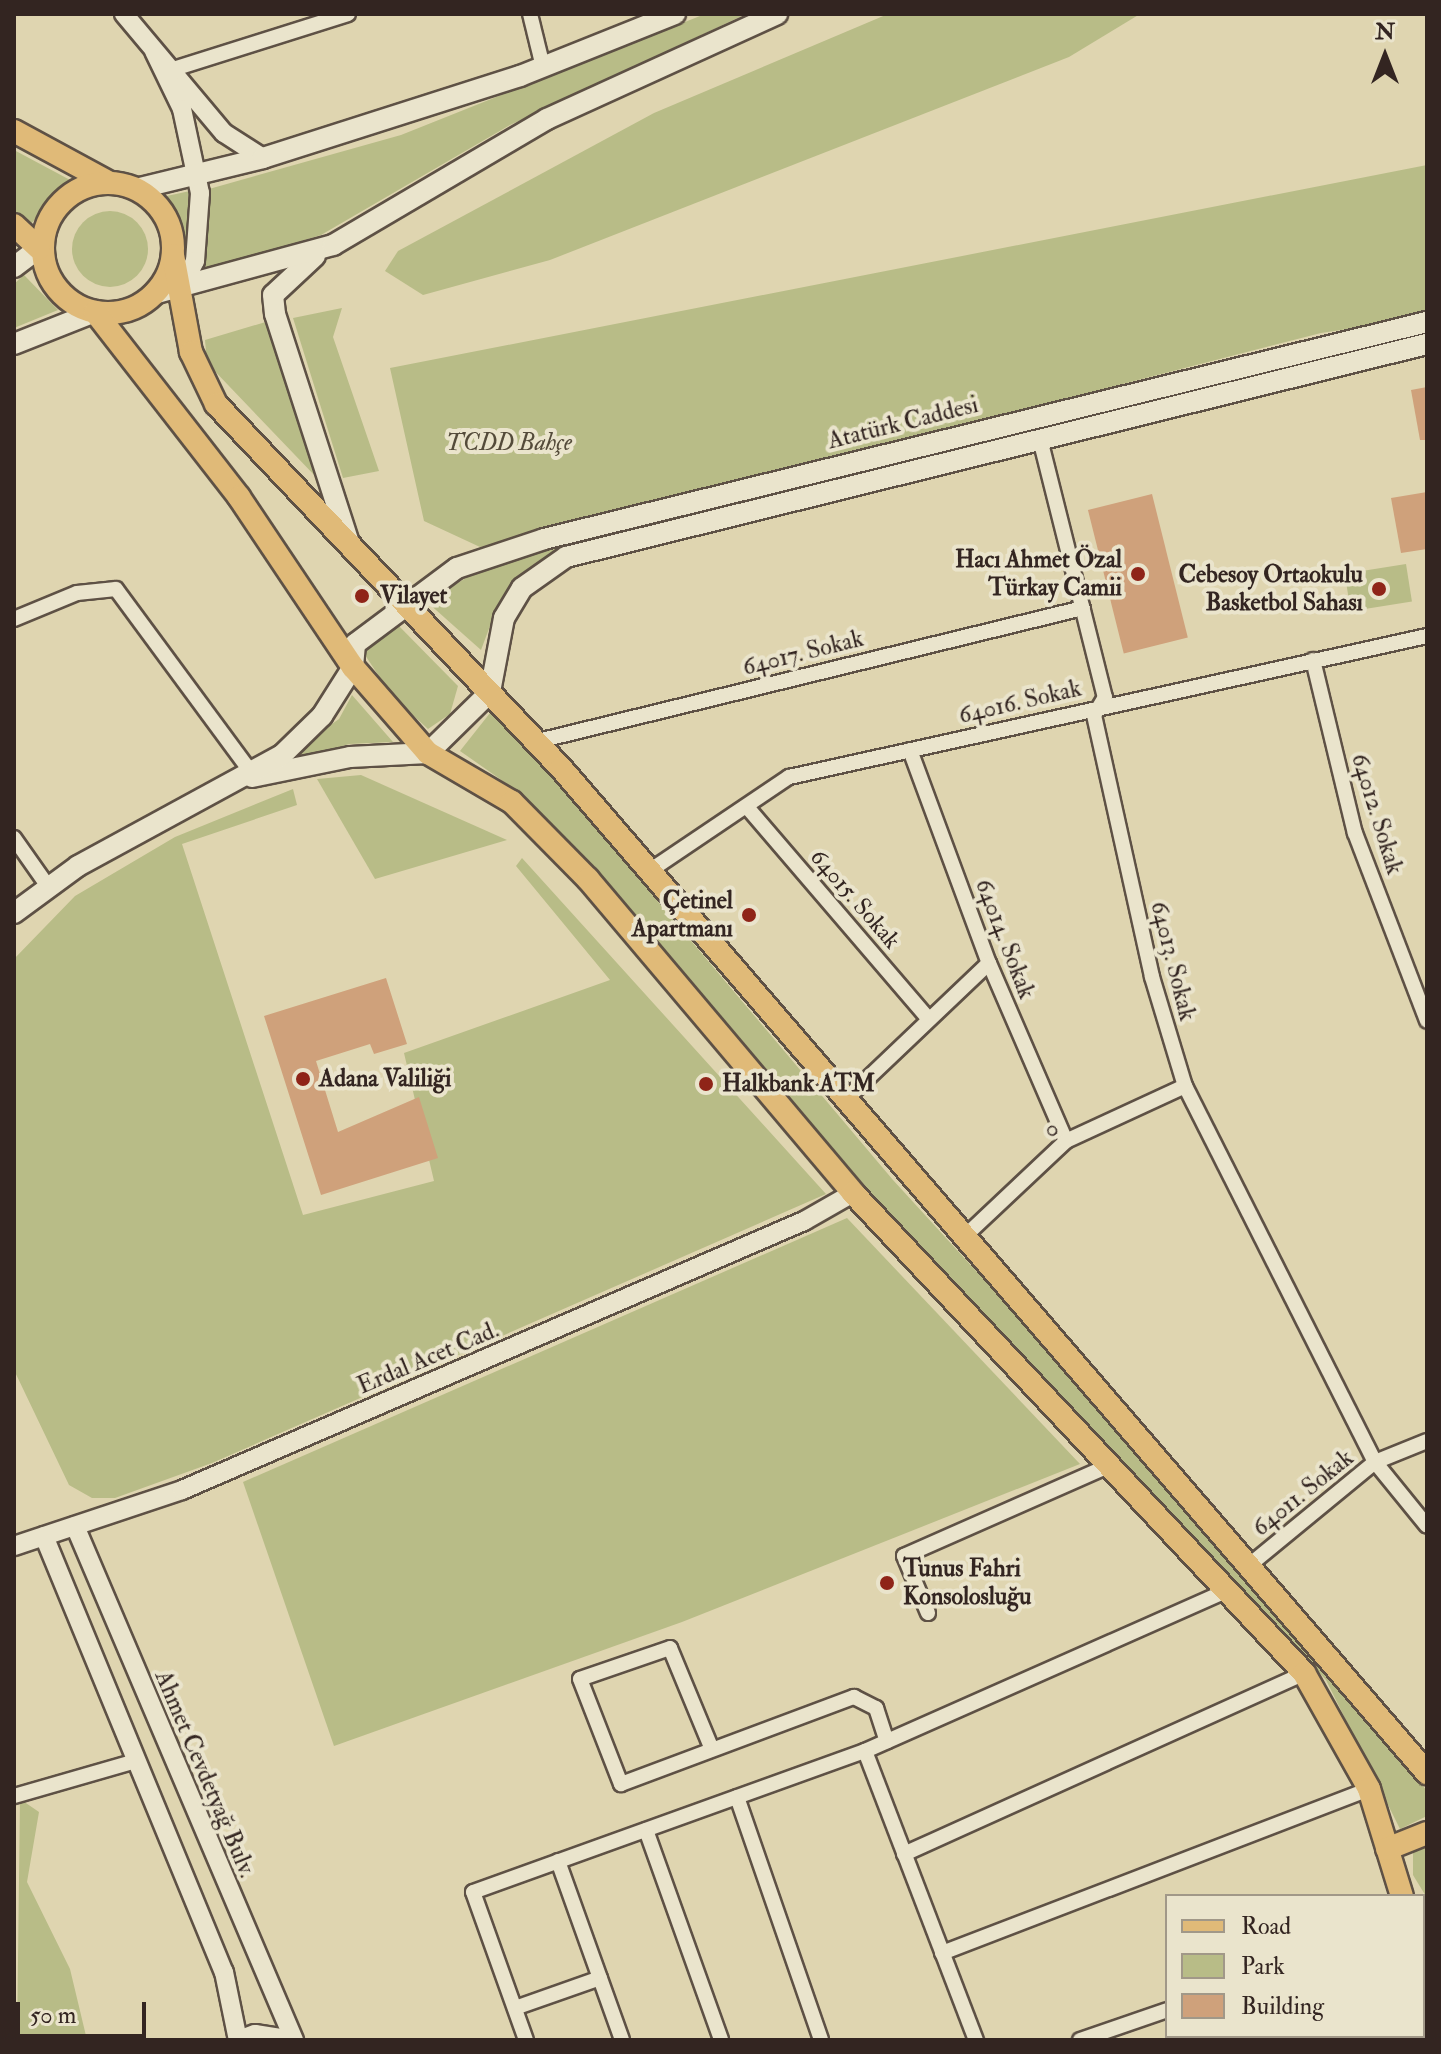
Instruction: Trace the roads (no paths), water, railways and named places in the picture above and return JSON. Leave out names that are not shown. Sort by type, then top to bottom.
[{"type":"main road","points":[[14,131],[110,183],[136,189],[263,158],[536,70],[675,14]]},
{"type":"main road","points":[[351,549],[313,443],[273,295],[324,248],[547,119],[777,14]]},
{"type":"main road","points":[[14,267],[39,248],[69,196],[110,183]]},
{"type":"main road","points":[[136,189],[164,213],[180,290],[208,393],[406,608],[490,692],[963,1238],[1252,1563],[1427,1773]]},
{"type":"main road","points":[[14,225],[39,248],[47,275],[95,312],[239,497],[353,667],[428,753],[512,802],[588,879],[853,1193],[1113,1464],[1304,1673],[1369,1789],[1401,1894]]},
{"type":"main road","points":[[14,344],[95,312],[118,312],[153,294],[180,290],[324,248]]},
{"type":"main road","points":[[153,294],[173,255]]},
{"type":"main road","name":"Atatürk Caddesi","points":[[248,775],[322,716],[353,667],[355,644],[457,568],[544,539],[1427,322]]},
{"type":"main road","name":"Atatürk Caddesi","points":[[490,692],[504,618],[522,588],[566,557],[1427,344]]},
{"type":"main road","points":[[14,913],[47,885],[248,775],[350,757],[428,753],[490,692]]},
{"type":"main road","points":[[1387,1849],[1427,1833]]},
{"type":"street","points":[[124,14],[224,133],[263,158]]},
{"type":"street","points":[[169,71],[348,14]]},
{"type":"street","points":[[530,14],[536,70]]},
{"type":"street","points":[[169,71],[182,109],[196,176],[195,261],[180,290]]},
{"type":"street","name":"64013. Sokak","points":[[1040,439],[1105,697],[1094,715],[1152,977],[1185,1086],[1375,1462],[1427,1526]]},
{"type":"street","points":[[14,619],[77,593],[116,589],[248,775]]},
{"type":"street","name":"64017. Sokak","points":[[534,742],[1083,608]]},
{"type":"street","name":"64016. Sokak","points":[[648,872],[789,777],[1099,706],[1427,636]]},
{"type":"street","name":"64012. Sokak","points":[[1313,660],[1355,833],[1427,1021]]},
{"type":"street","name":"64014. Sokak","points":[[910,750],[989,963],[1066,1141]]},
{"type":"street","name":"64015. Sokak","points":[[747,807],[929,1019]]},
{"type":"street","points":[[14,838],[47,885]]},
{"type":"street","points":[[844,1101],[989,963]]},
{"type":"street","name":"0","points":[[963,1238],[1066,1141],[1185,1086]]},
{"type":"street","name":"Erdal Acet Cad.","points":[[14,1546],[182,1490],[790,1228],[853,1193]]},
{"type":"street","name":"64011. Sokak","points":[[1252,1563],[1375,1462],[1427,1441]]},
{"type":"street","points":[[928,1613],[904,1556],[1113,1464]]},
{"type":"street","name":"Ahmet Cevdetyağ Bulv.","points":[[75,1526],[293,2040]]},
{"type":"street","points":[[44,1536],[224,1972],[239,2040],[275,2034],[293,2040]]},
{"type":"street","points":[[526,2040],[473,1892],[865,1751],[1228,1590]]},
{"type":"street","points":[[711,1747],[670,1648],[580,1679],[621,1784],[711,1747],[854,1697],[876,1708],[887,1741]]},
{"type":"street","points":[[904,1854],[1304,1673]]},
{"type":"street","points":[[865,1751],[976,2040]]},
{"type":"street","points":[[14,1796],[136,1761]]},
{"type":"street","points":[[942,1953],[1369,1789]]},
{"type":"street","points":[[737,1797],[821,2040]]},
{"type":"street","points":[[646,1830],[721,2040]]},
{"type":"street","points":[[558,1861],[622,2040]]},
{"type":"street","points":[[515,2008],[600,1978]]},
{"type":"street","points":[[1080,2040],[1165,2011]]},
{"type":"place","name":"Hacı Ahmet Özal Türkay Camii","points":[[1138,574]]},
{"type":"place","name":"Cebesoy Ortaokulu Basketbol Sahası","points":[[1379,589]]},
{"type":"place","name":"Vilayet","points":[[362,596]]},
{"type":"place","name":"Çetinel Apartmanı","points":[[749,915]]},
{"type":"place","name":"Adana Valiliği","points":[[303,1079]]},
{"type":"place","name":"Halkbank ATM","points":[[706,1084]]},
{"type":"place","name":"Tunus Fahri Konsolosluğu","points":[[887,1583]]},
{"type":"park label","name":"TCDD Bahçe","points":[[509,443]]}]
